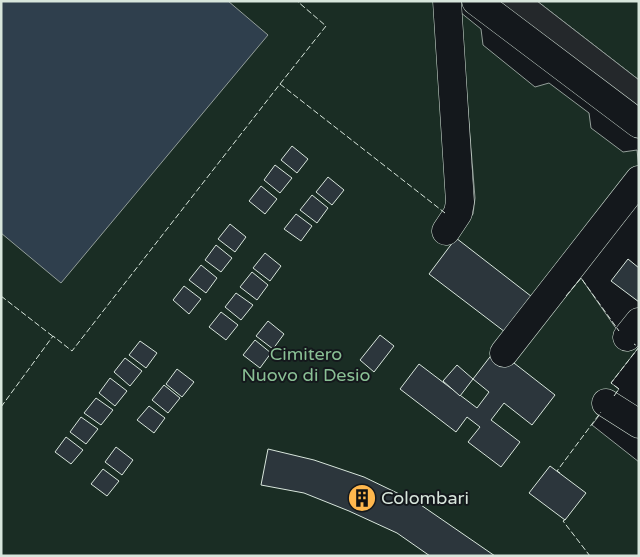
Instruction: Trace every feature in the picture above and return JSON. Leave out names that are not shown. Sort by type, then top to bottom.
[{"type":"street","points":[[446,231],[458,213],[460,202],[447,1]]},
{"type":"street","points":[[476,1],[639,124]]},
{"type":"street","points":[[504,354],[639,180]]},
{"type":"street","points":[[606,403],[639,424]]},
{"type":"green space","name":"Cimitero Nuovo di Desio","points":[[1,1],[435,1],[455,238],[473,214],[475,198],[460,12],[481,29],[483,45],[535,87],[549,83],[589,113],[591,128],[623,152],[637,150],[639,169],[552,313],[581,278],[615,327],[639,347],[611,383],[619,389],[592,425],[639,462],[639,556],[1,556]]},
{"type":"green space","points":[[537,1],[639,1],[639,80]]},
{"type":"shaded area","points":[[495,1],[537,1],[639,80],[639,107]]},
{"type":"water","points":[[1,1],[228,1],[268,35],[61,283],[1,233]]},
{"type":"building","points":[[292,146],[308,159],[297,173],[281,160]]},
{"type":"building","points":[[275,165],[292,178],[280,193],[264,180]]},
{"type":"building","points":[[328,177],[344,190],[332,205],[316,192]]},
{"type":"building","points":[[261,186],[277,199],[265,214],[249,201]]},
{"type":"building","points":[[312,195],[328,208],[317,223],[300,210]]},
{"type":"building","points":[[296,214],[312,226],[301,241],[284,229]]},
{"type":"building","points":[[230,224],[246,237],[235,252],[218,239]]},
{"type":"building","points":[[456,238],[536,300],[509,335],[429,274]]},
{"type":"building","points":[[216,245],[232,258],[221,272],[205,260]]},
{"type":"building","points":[[265,253],[281,266],[270,281],[253,268]]},
{"type":"building","points":[[628,259],[639,268],[639,302],[611,281]]},
{"type":"building","points":[[201,265],[217,278],[206,293],[189,280]]},
{"type":"building","points":[[252,272],[268,285],[257,300],[240,287]]},
{"type":"building","points":[[184,286],[201,299],[189,314],[173,300]]},
{"type":"building","points":[[236,293],[253,305],[241,320],[225,307]]},
{"type":"building","points":[[221,312],[238,325],[226,340],[209,327]]},
{"type":"building","points":[[268,321],[284,334],[273,349],[256,336]]},
{"type":"building","points":[[380,335],[394,346],[374,372],[360,360]]},
{"type":"building","points":[[255,340],[271,353],[260,368],[243,355]]},
{"type":"building","points":[[140,341],[157,353],[146,368],[129,355]]},
{"type":"building","points":[[496,349],[555,395],[532,425],[504,403],[491,420],[520,442],[501,467],[468,442],[480,427],[467,417],[456,432],[400,389],[419,364],[477,408],[489,392],[473,379]]},
{"type":"building","points":[[125,358],[142,371],[130,386],[114,372]]},
{"type":"building","points":[[457,365],[473,379],[460,396],[443,381]]},
{"type":"building","points":[[177,369],[194,382],[182,397],[166,384]]},
{"type":"building","points":[[110,378],[127,391],[115,406],[99,393]]},
{"type":"building","points":[[164,385],[180,398],[168,413],[152,400]]},
{"type":"building","points":[[96,398],[113,410],[101,425],[84,413]]},
{"type":"building","points":[[149,406],[165,418],[154,433],[137,420]]},
{"type":"building","points":[[81,417],[98,429],[86,444],[70,432]]},
{"type":"building","points":[[66,437],[83,450],[71,464],[55,452]]},
{"type":"building","points":[[116,447],[133,460],[122,475],[105,462]]},
{"type":"building","name":"Colombari","points":[[268,449],[314,460],[364,477],[418,503],[495,556],[430,556],[397,533],[349,511],[304,493],[261,485]]},
{"type":"building","points":[[550,466],[586,493],[565,520],[529,493]]},
{"type":"building","points":[[103,469],[119,481],[107,496],[91,484]]},
{"type":"fence","points":[[280,84],[326,26],[297,1]]},
{"type":"fence","points":[[1,407],[53,336],[72,351],[280,84],[445,213]]},
{"type":"fence","points":[[566,296],[581,278],[619,331]]},
{"type":"fence","points":[[1,296],[55,338]]},
{"type":"fence","points":[[614,396],[619,389],[611,383],[639,347],[634,344]]},
{"type":"fence","points":[[560,473],[557,471],[601,412]]},
{"type":"fence","points":[[566,519],[563,521],[590,556]]},
{"type":"place","name":"Colombari","points":[[362,498]]}]
